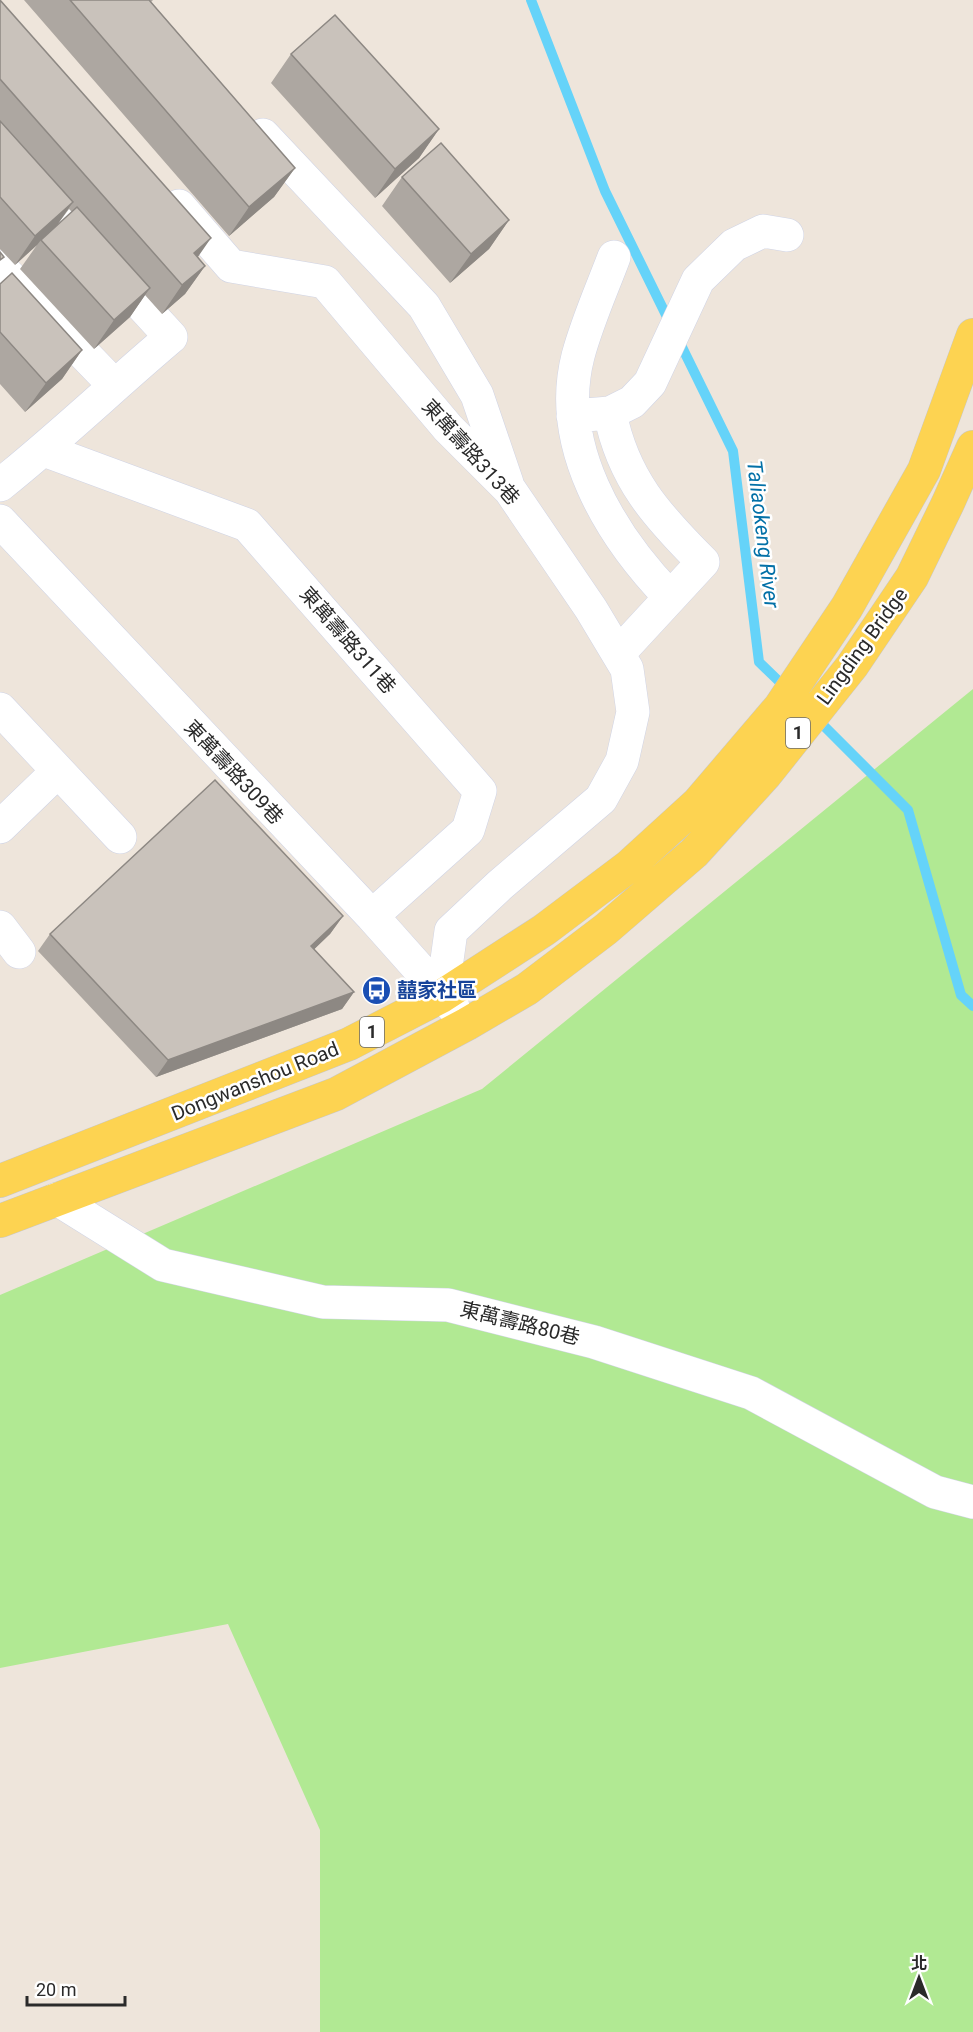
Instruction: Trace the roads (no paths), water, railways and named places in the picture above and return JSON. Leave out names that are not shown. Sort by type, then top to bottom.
[{"type":"main road","name":"Lingding Bridge","points":[[698,803],[780,707],[847,607],[924,470],[973,335]]},
{"type":"main road","name":"Lingding Bridge","points":[[606,929],[694,853],[766,774],[852,666],[912,577],[973,447]]},
{"type":"main road","name":"Dongwanshou Road","points":[[0,1181],[349,1044],[442,996],[544,930],[629,866],[698,803]]},
{"type":"main road","name":"Dongwanshou Road","points":[[0,1221],[336,1094],[527,989],[606,929]]},
{"type":"street","points":[[244,114],[424,306],[477,395],[510,490]]},
{"type":"street","points":[[0,151],[171,337],[114,385],[44,450],[0,485]]},
{"type":"street","name":"東萬壽路313巷","points":[[162,187],[231,266],[325,282],[448,428],[510,490],[591,609],[627,669],[633,712],[622,761],[601,799],[500,885],[451,931],[442,996]]},
{"type":"street","points":[[573,416],[610,413],[632,402],[650,383],[698,280],[734,246],[763,231],[787,235]]},
{"type":"street","points":[[614,257],[578,357],[572,403],[574,430],[589,478],[612,522],[646,572],[670,597]]},
{"type":"street","points":[[0,267],[114,385]]},
{"type":"street","points":[[610,413],[615,438],[640,490],[653,510],[703,562],[618,654]]},
{"type":"street","name":"東萬壽路311巷","points":[[44,450],[247,525],[480,791],[468,830],[372,916]]},
{"type":"street","name":"東萬壽路309巷","points":[[0,521],[372,916],[467,1024]]},
{"type":"street","points":[[0,708],[120,837]]},
{"type":"street","points":[[0,827],[58,771]]},
{"type":"street","name":"東萬壽路80巷","points":[[57,1199],[163,1265],[323,1302],[448,1305],[594,1342],[751,1393],[935,1491],[973,1502]]},
{"type":"waterway","name":"Taliaokeng River","points":[[531,0],[605,191],[671,325]]},
{"type":"waterway","name":"Taliaokeng River","points":[[678,339],[733,451],[759,662],[788,690]]},
{"type":"waterway","name":"Taliaokeng River","points":[[816,718],[908,810],[961,995],[973,1006]]},
{"type":"place","name":"囍家社區","points":[[376,990]]}]
